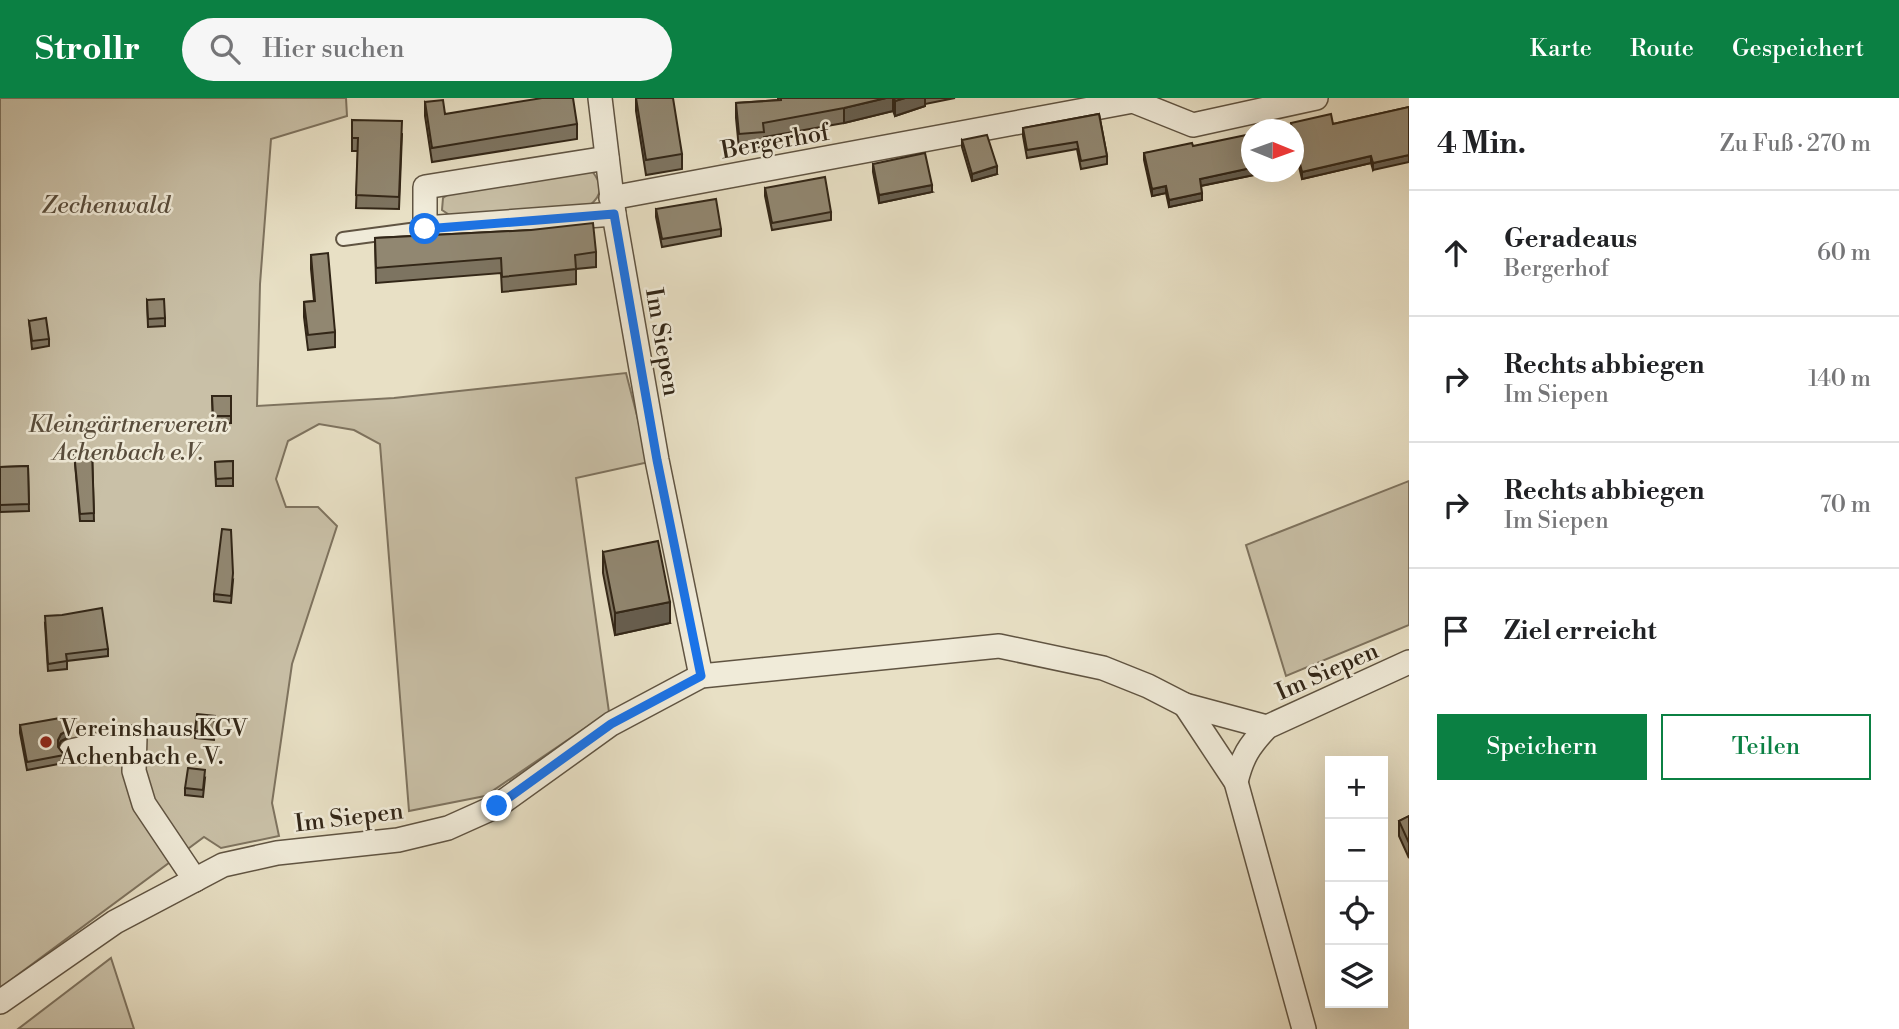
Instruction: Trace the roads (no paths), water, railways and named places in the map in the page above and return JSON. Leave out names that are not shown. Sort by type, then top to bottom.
[{"type":"street","name":"Im Siepen","points":[[600,98],[612,206],[657,460],[701,676]]},
{"type":"street","name":"Bergerhof","points":[[425,229],[612,206],[1133,101],[1193,125],[1316,98]]},
{"type":"street","points":[[425,229],[425,187],[607,158]]},
{"type":"street","name":"Im Siepen","points":[[0,1002],[115,922],[223,865],[278,853],[398,840],[448,828],[497,806],[611,724],[701,676],[999,646],[1103,668],[1148,686],[1185,705],[1267,727]]},
{"type":"street","name":"Im Siepen","points":[[1236,782],[1242,759],[1267,727],[1409,662]]},
{"type":"street","name":"Im Siepen","points":[[1185,705],[1236,782],[1304,1029]]},
{"type":"street","points":[[71,751],[135,737],[134,771],[144,804],[195,880]]},
{"type":"lane","points":[[343,239],[425,229]]},
{"type":"place","name":"Vereinshaus KGV Achenbach e.V.","points":[[46,742]]},
{"type":"park label","name":"Zechenwald","points":[[106,205]]},
{"type":"park label","name":"Kleingärtnerverein Achenbach e.V.","points":[[128,438]]}]
